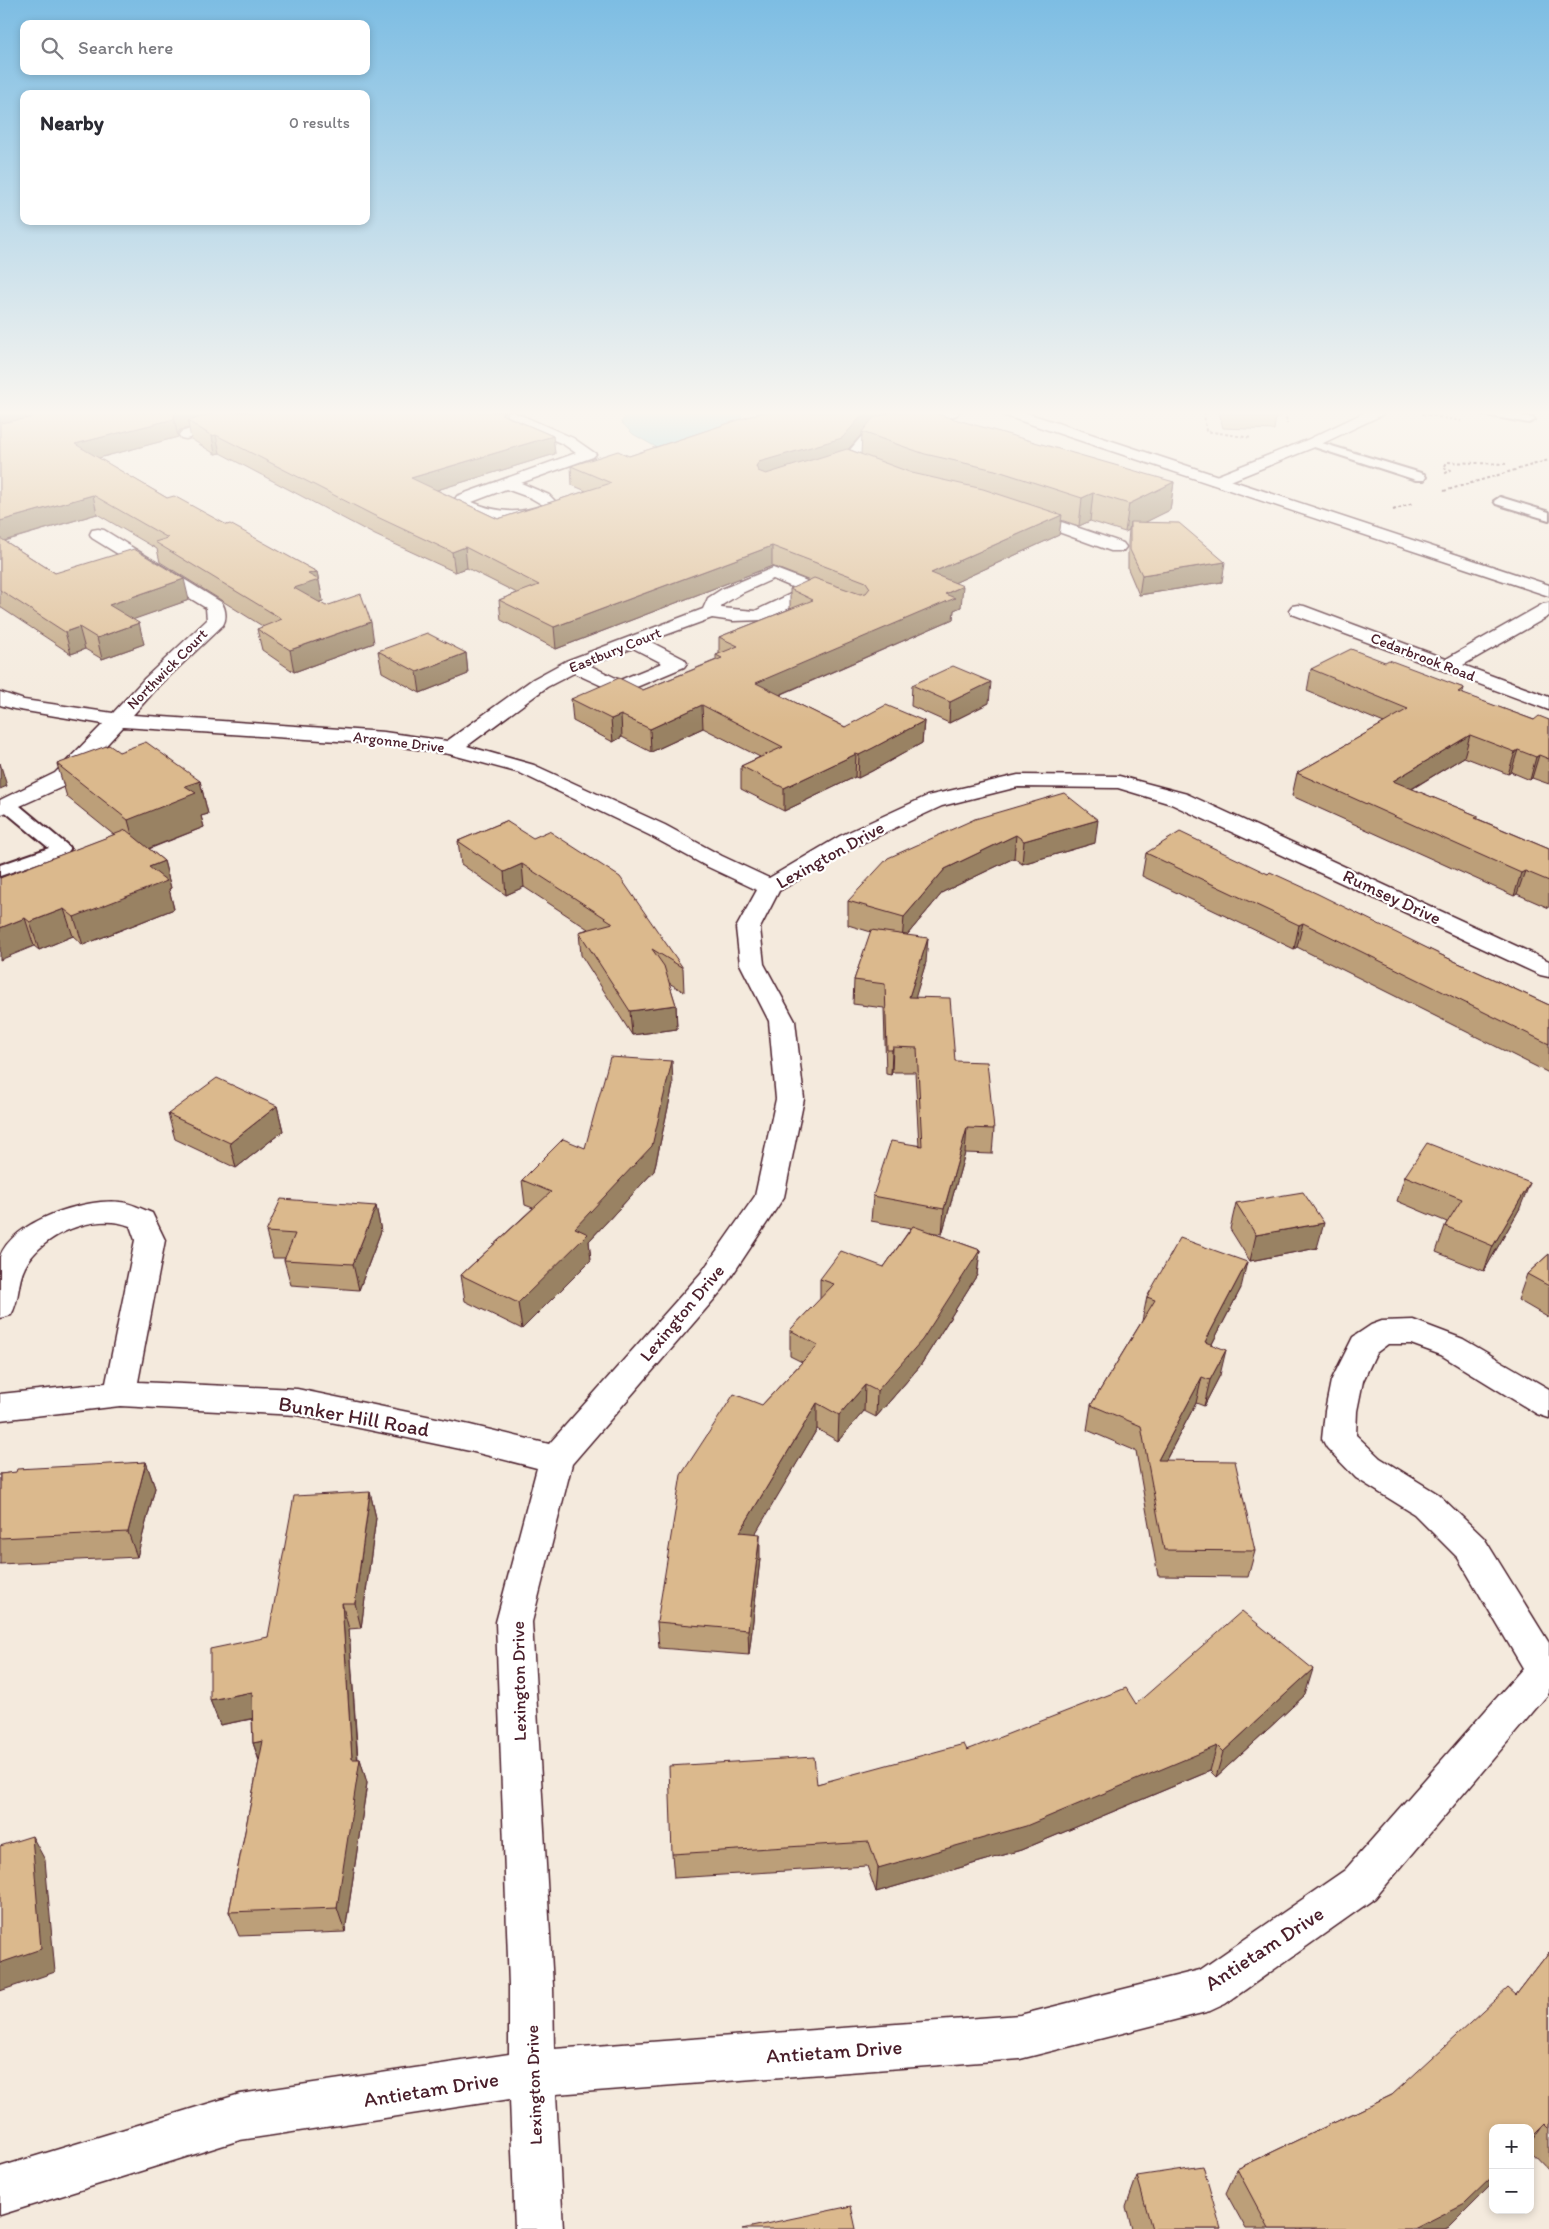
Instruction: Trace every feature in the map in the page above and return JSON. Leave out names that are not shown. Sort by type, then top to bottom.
[{"type":"street","points":[[1028,516],[1117,547]]},
{"type":"street","points":[[1323,516],[1549,591]]},
{"type":"street","name":"Northwick Court","points":[[98,534],[215,606],[216,621],[152,682],[116,720]]},
{"type":"street","name":"Eastbury Court","points":[[451,748],[540,683],[573,665],[710,612],[714,602],[726,593],[746,583],[773,573],[832,597]]},
{"type":"street","points":[[710,612],[733,616],[758,616],[814,590]]},
{"type":"street","points":[[1447,666],[1549,608]]},
{"type":"street","name":"Cedarbrook Road","points":[[1298,610],[1549,704]]},
{"type":"street","points":[[573,665],[620,687],[677,663],[634,641]]},
{"type":"street","name":"Argonne Drive","points":[[0,698],[21,705],[116,720],[384,738],[451,748],[527,769],[657,830],[714,861],[770,887]]},
{"type":"street","points":[[4,806],[63,778],[105,735],[116,720]]},
{"type":"street","name":"Lexington Drive","points":[[539,2229],[532,2074],[531,1986],[514,1622],[556,1459],[712,1281],[769,1197],[790,1099],[782,1021],[752,964],[748,928],[770,887],[848,841],[934,801],[1018,781],[1119,782],[1178,798],[1236,825]]},
{"type":"street","name":"Rumsey Drive","points":[[1236,825],[1549,970]]},
{"type":"street","points":[[0,1307],[9,1267],[28,1240],[56,1224],[88,1214],[118,1212],[142,1220],[150,1240],[120,1394]]},
{"type":"street","name":"Antietam Drive","points":[[0,2191],[240,2117],[532,2074],[1020,2037],[1210,1989],[1360,1884],[1547,1668],[1471,1548],[1426,1504],[1368,1468],[1339,1440],[1341,1411],[1347,1381],[1364,1345],[1382,1333],[1413,1332],[1452,1347],[1549,1405]]},
{"type":"street","name":"Bunker Hill Road","points":[[0,1406],[120,1394],[297,1402],[470,1438],[556,1459]]},
{"type":"lane","points":[[0,871],[61,849],[4,806]]},
{"type":"building","points":[[0,516],[18,516],[0,521]]},
{"type":"building","points":[[130,516],[211,516],[227,525],[230,524],[317,572],[308,574],[319,580],[294,588],[326,606],[361,594],[371,622],[290,650],[257,629],[282,619],[155,542],[168,538]]},
{"type":"building","points":[[375,516],[492,516],[498,519],[507,516],[1060,516],[931,573],[963,586],[945,594],[955,598],[756,683],[845,727],[886,705],[924,721],[859,755],[856,754],[784,788],[741,766],[783,747],[702,705],[650,729],[621,715],[611,719],[571,699],[619,678],[643,690],[722,658],[716,655],[738,646],[719,637],[813,600],[790,589],[814,578],[860,594],[866,593],[870,588],[866,582],[772,546],[554,627],[499,600],[539,585],[465,547],[452,552]]},
{"type":"building","points":[[1130,522],[1179,523],[1225,562],[1142,575],[1130,550]]},
{"type":"building","points":[[0,538],[55,573],[134,549],[184,579],[109,605],[139,623],[97,638],[79,627],[65,632],[0,590]]},
{"type":"building","points":[[427,633],[466,653],[417,672],[378,651]]},
{"type":"building","points":[[1351,649],[1385,662],[1389,660],[1464,688],[1458,692],[1534,720],[1539,716],[1549,720],[1549,759],[1539,755],[1536,757],[1518,750],[1515,752],[1470,735],[1393,781],[1478,816],[1475,818],[1549,849],[1549,881],[1525,871],[1521,873],[1297,773],[1408,709],[1311,669]]},
{"type":"building","points":[[953,666],[991,682],[950,702],[912,685]]},
{"type":"building","points":[[146,742],[200,781],[185,786],[196,793],[128,820],[57,764],[109,745],[119,752]]},
{"type":"building","points":[[1064,793],[1098,820],[1024,841],[1016,835],[945,869],[904,917],[848,901],[888,858],[975,819]]},
{"type":"building","points":[[506,821],[533,838],[549,831],[620,877],[683,968],[652,949],[664,966],[676,1005],[630,1011],[579,932],[613,923],[522,864],[504,872],[458,841]]},
{"type":"building","points":[[126,830],[164,861],[149,867],[167,881],[74,917],[64,909],[30,922],[25,918],[0,928],[0,878]]},
{"type":"building","points":[[1180,832],[1268,874],[1270,872],[1318,894],[1439,954],[1549,1005],[1549,1044],[1303,923],[1299,925],[1146,853]]},
{"type":"building","points":[[871,930],[928,938],[909,997],[950,998],[955,1061],[987,1062],[994,1129],[967,1128],[944,1209],[873,1196],[891,1141],[922,1146],[917,1048],[893,1047],[892,1050],[887,1050],[885,984],[854,980]]},
{"type":"building","points":[[610,1057],[672,1061],[652,1146],[575,1228],[588,1234],[518,1303],[461,1275],[551,1192],[522,1180],[563,1139],[585,1148]]},
{"type":"building","points":[[217,1078],[277,1106],[230,1143],[168,1114]]},
{"type":"building","points":[[1427,1143],[1530,1183],[1493,1246],[1445,1226],[1462,1199],[1405,1176]]},
{"type":"building","points":[[1303,1192],[1324,1223],[1256,1235],[1236,1203]]},
{"type":"building","points":[[281,1199],[376,1206],[353,1264],[284,1260],[295,1234],[266,1232]]},
{"type":"building","points":[[913,1226],[980,1250],[922,1340],[877,1391],[865,1385],[839,1415],[817,1403],[740,1532],[760,1534],[748,1630],[657,1622],[681,1475],[734,1394],[762,1405],[818,1345],[790,1330],[834,1284],[820,1279],[841,1251],[884,1267]]},
{"type":"building","points":[[1180,1238],[1247,1262],[1205,1342],[1226,1350],[1210,1380],[1202,1377],[1158,1460],[1235,1461],[1255,1551],[1164,1550],[1141,1426],[1091,1405],[1155,1300],[1147,1297]]},
{"type":"building","points":[[1549,1254],[1549,1286],[1527,1274]]},
{"type":"building","points":[[146,1462],[128,1532],[0,1538],[0,1474],[16,1472],[17,1469]]},
{"type":"building","points":[[370,1492],[355,1603],[342,1603],[352,1759],[360,1759],[337,1908],[229,1912],[263,1741],[253,1743],[252,1692],[210,1700],[210,1649],[268,1637],[294,1496]]},
{"type":"building","points":[[1242,1611],[1313,1669],[1223,1752],[1217,1746],[1026,1826],[878,1868],[869,1842],[672,1854],[669,1766],[814,1757],[817,1784],[964,1744],[967,1750],[1126,1688],[1136,1704]]},
{"type":"building","points":[[32,1836],[41,1949],[0,1963],[0,1846]]},
{"type":"building","points":[[1549,1952],[1549,2129],[1544,2124],[1534,2134],[1534,2124],[1489,2124],[1489,2180],[1465,2203],[1414,2229],[1269,2229],[1237,2169],[1392,2095],[1508,1988],[1516,1995]]},
{"type":"building","points":[[1203,2166],[1221,2229],[1152,2229],[1137,2176]]},
{"type":"building","points":[[851,2206],[856,2229],[742,2229]]}]
